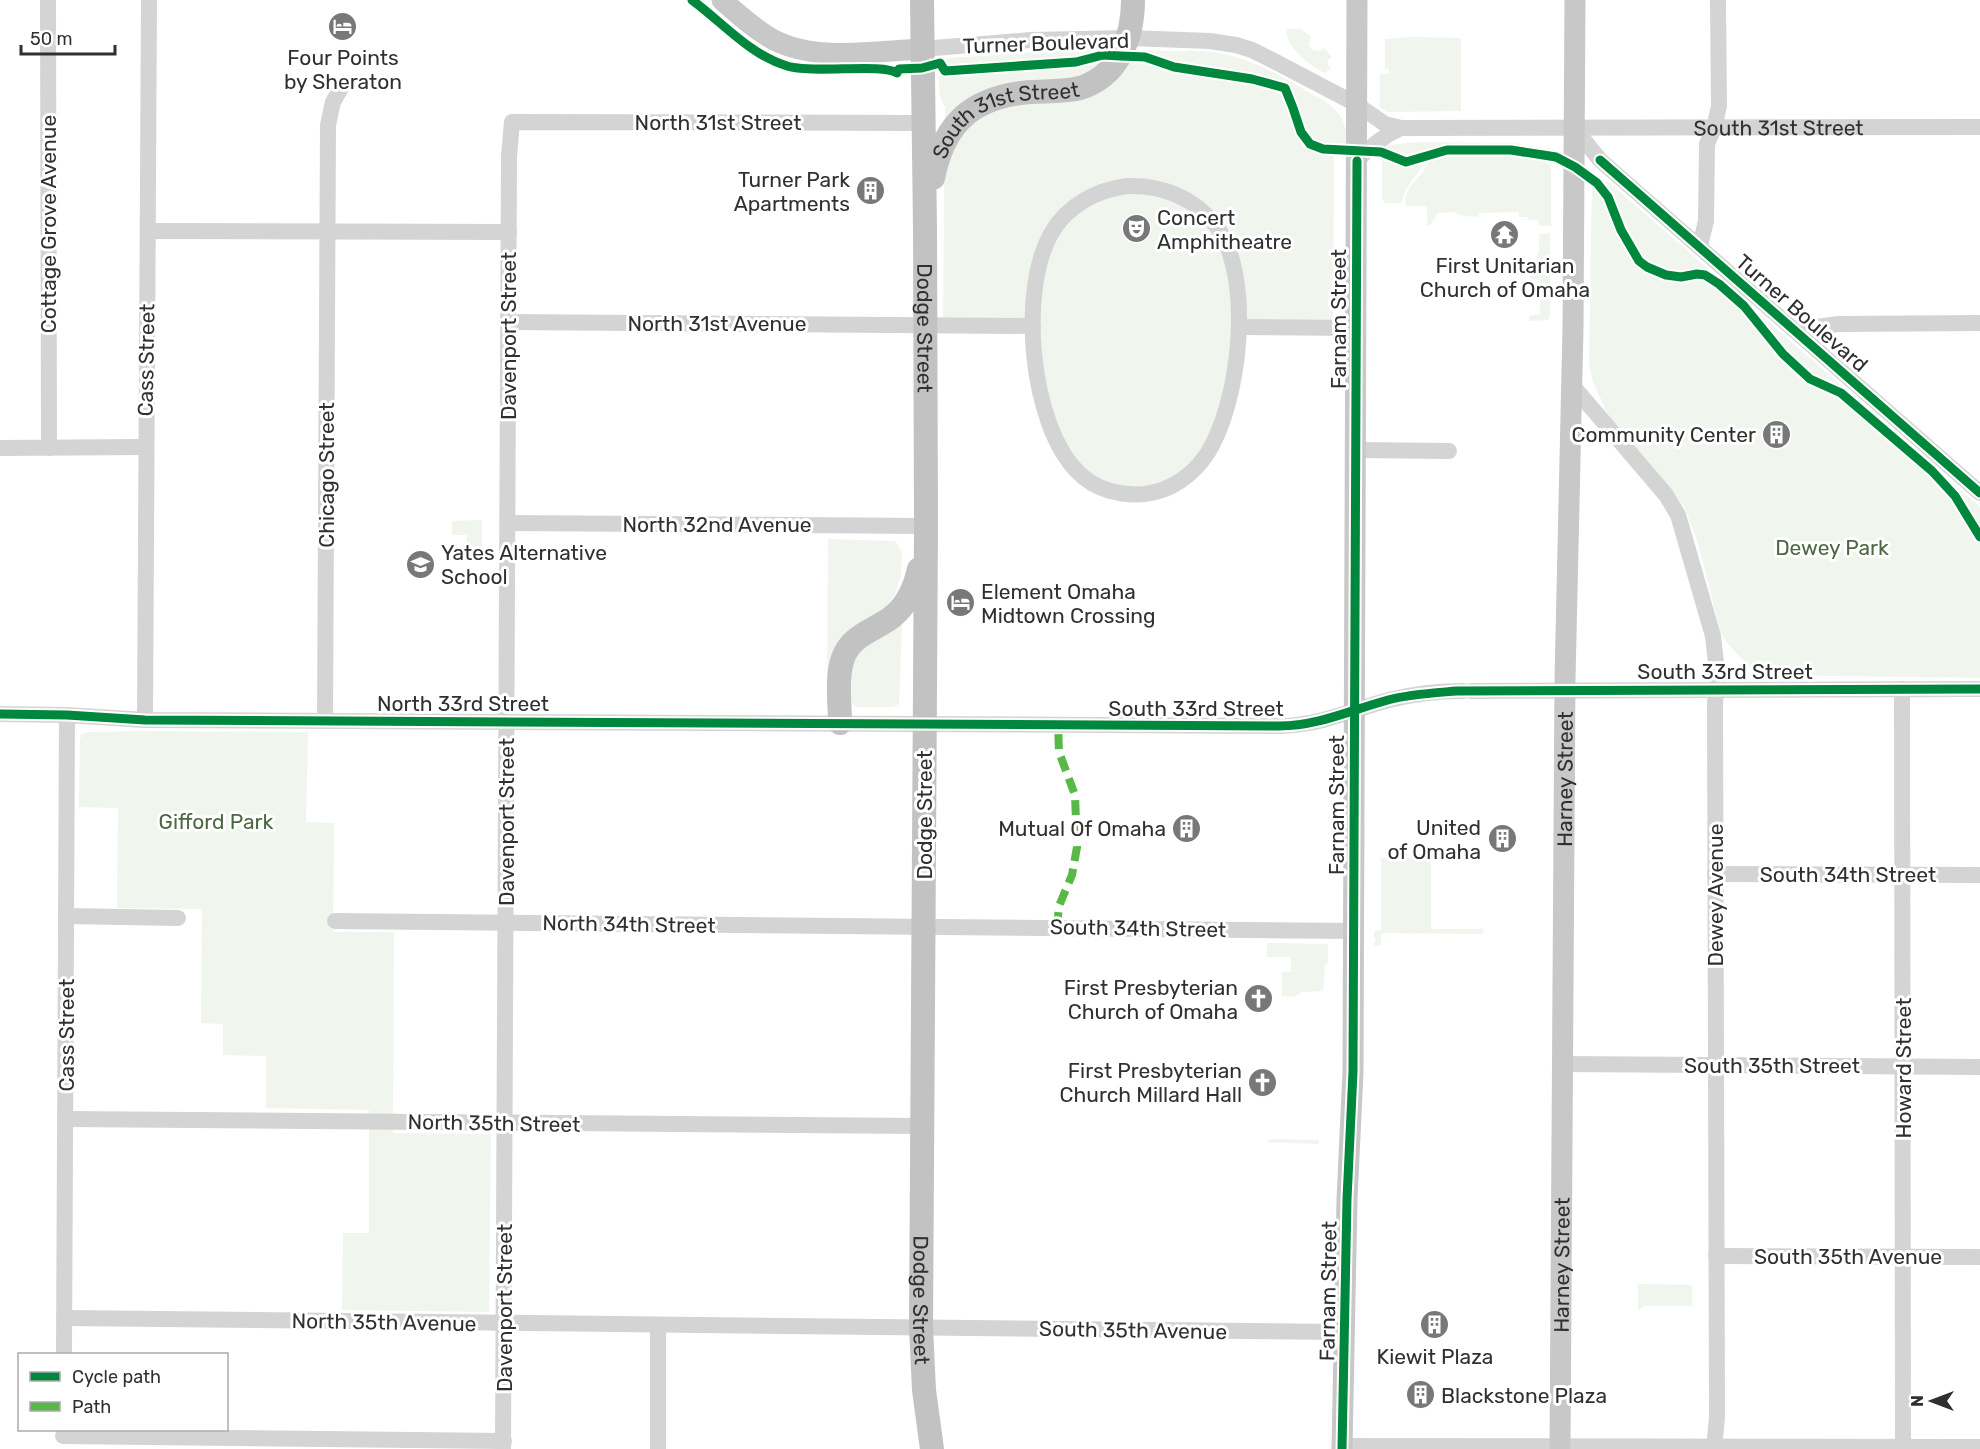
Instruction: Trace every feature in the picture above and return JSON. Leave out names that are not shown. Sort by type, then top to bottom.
[{"type":"highway","name":"Dodge Street","points":[[922,0],[926,535],[921,1327],[924,1393],[932,1449]]},
{"type":"highway","points":[[1129,38],[1133,0]]},
{"type":"highway","name":"South 31st Street","points":[[925,228],[935,167],[941,146],[954,126],[967,113],[1003,97],[1070,90],[1089,85],[1114,66],[1129,38]]},
{"type":"highway","points":[[923,83],[935,104],[944,112],[967,113]]},
{"type":"highway","points":[[840,723],[840,673],[846,652],[860,636],[887,620],[903,606],[913,590],[926,535]]},
{"type":"main road","points":[[722,0],[764,34],[786,45],[804,50],[847,52],[922,49]]},
{"type":"main road","name":"Farnam Street","points":[[1342,1447],[1353,1072],[1357,0]]},
{"type":"main road","name":"Harney Street","points":[[1560,1448],[1565,691],[1572,385],[1575,0]]},
{"type":"street","name":"Cottage Grove Avenue","points":[[48,0],[49,448]]},
{"type":"street","name":"Cass Street","points":[[145,720],[149,0]]},
{"type":"street","points":[[1700,246],[1706,221],[1707,149],[1719,106],[1718,0]]},
{"type":"street","name":"Turner Boulevard","points":[[922,49],[1031,40],[1129,38],[1210,41],[1242,46],[1356,105],[1385,124],[1401,128],[1575,129],[1600,160],[1980,493]]},
{"type":"street","name":"Chicago Street","points":[[325,720],[328,125],[333,102],[341,88]]},
{"type":"street","name":"North 31st Street","points":[[512,122],[924,123]]},
{"type":"street","name":"Davenport Street","points":[[503,1445],[509,156],[512,122]]},
{"type":"street","name":"South 31st Street","points":[[1575,129],[1980,127]]},
{"type":"street","points":[[1357,161],[1375,142],[1386,134],[1401,128]]},
{"type":"street","points":[[1140,186],[1164,189],[1186,199],[1204,212],[1226,244],[1234,269],[1239,303],[1239,327],[1237,359],[1231,392],[1221,425],[1197,467],[1179,482],[1157,492],[1135,494],[1109,491],[1093,484],[1078,473],[1060,449],[1047,417],[1039,384],[1033,326],[1035,290],[1041,260],[1051,233],[1060,221],[1081,202],[1096,194],[1119,187],[1140,186]]},
{"type":"street","points":[[148,231],[509,232]]},
{"type":"street","name":"North 31st Avenue","points":[[509,322],[1033,326]]},
{"type":"street","points":[[1795,330],[1838,324],[1980,323]]},
{"type":"street","points":[[1239,327],[1356,328]]},
{"type":"street","name":"Dewey Avenue","points":[[1572,385],[1666,495],[1678,515],[1713,636],[1717,672],[1715,689],[1717,1417],[1714,1447]]},
{"type":"street","points":[[0,448],[146,447]]},
{"type":"street","points":[[1355,450],[1444,451]]},
{"type":"street","name":"North 32nd Avenue","points":[[508,523],[926,535]]},
{"type":"street","name":"Howard Street","points":[[1902,689],[1903,1447]]},
{"type":"street","name":"South 33rd Street","points":[[925,724],[1289,726],[1316,723],[1400,698],[1467,691],[1980,689]]},
{"type":"street","name":"North 33rd Street","points":[[0,714],[145,720],[925,724]]},
{"type":"street","name":"Cass Street","points":[[64,1353],[67,715]]},
{"type":"street","name":"South 34th Street","points":[[1715,874],[1980,875]]},
{"type":"street","points":[[66,916],[178,918]]},
{"type":"street","name":"North 34th Street","points":[[335,921],[923,926]]},
{"type":"street","name":"South 34th Street","points":[[923,926],[1353,931]]},
{"type":"street","name":"South 35th Street","points":[[1563,1064],[1980,1067]]},
{"type":"street","name":"North 35th Street","points":[[65,1119],[923,1126]]},
{"type":"street","name":"South 35th Avenue","points":[[1716,1256],[1980,1257]]},
{"type":"street","name":"North 35th Avenue","points":[[64,1318],[921,1327]]},
{"type":"street","points":[[658,1325],[658,1449]]},
{"type":"street","name":"South 35th Avenue","points":[[921,1327],[1346,1332]]},
{"type":"street","points":[[63,1438],[503,1445]]},
{"type":"street","points":[[1342,1447],[1972,1448]]},
{"type":"green space","points":[[1286,29],[1301,29],[1311,37],[1309,44],[1312,50],[1319,51],[1324,48],[1331,56],[1331,59],[1328,59],[1330,70],[1324,73],[1299,55],[1290,43]]},
{"type":"green space","points":[[1461,38],[1461,111],[1387,112],[1380,107],[1380,74],[1389,74],[1389,69],[1385,69],[1385,39]]},
{"type":"green space","points":[[1068,50],[1201,51],[1228,55],[1267,69],[1323,100],[1342,118],[1345,127],[1347,150],[1334,151],[1333,328],[1239,327],[1226,411],[1179,482],[1109,491],[1060,449],[1033,326],[943,325],[945,107],[939,89],[942,66],[950,58]]},
{"type":"green space","points":[[1418,142],[1515,143],[1550,150],[1549,154],[1524,149],[1472,145],[1441,148],[1406,159],[1384,151],[1385,143],[1390,145]]},
{"type":"green space","points":[[1451,151],[1517,152],[1544,158],[1551,166],[1551,226],[1539,226],[1538,220],[1519,217],[1519,212],[1478,213],[1478,217],[1453,212],[1438,213],[1430,225],[1427,225],[1427,206],[1406,206],[1405,199],[1409,188],[1423,172],[1434,154]]},
{"type":"green space","points":[[1382,156],[1408,164],[1427,157],[1406,190],[1402,203],[1385,203],[1382,199]]},
{"type":"green space","name":"Dewey Park","points":[[1603,182],[1610,183],[1980,507],[1980,678],[1758,675],[1726,642],[1720,630],[1698,543],[1684,506],[1610,419],[1593,382],[1589,362],[1592,186]]},
{"type":"green space","points":[[1550,233],[1550,316],[1548,320],[1530,321],[1531,315],[1540,315],[1540,280],[1530,279],[1530,271],[1539,252],[1539,234]]},
{"type":"green space","points":[[482,520],[482,548],[467,548],[467,535],[452,535],[452,521]]},
{"type":"green space","points":[[828,539],[895,541],[902,552],[901,574],[896,592],[887,606],[858,630],[827,706]]},
{"type":"green space","points":[[900,619],[902,625],[899,704],[893,707],[856,707],[850,702],[845,664]]},
{"type":"green space","name":"Gifford Park","points":[[144,731],[308,732],[306,822],[334,823],[333,932],[394,932],[393,1133],[491,1134],[489,1312],[342,1310],[343,1233],[369,1233],[369,1110],[266,1108],[266,1056],[223,1055],[223,1024],[201,1023],[202,909],[117,908],[118,808],[79,807],[81,734]]},
{"type":"green space","points":[[1381,858],[1431,858],[1431,929],[1483,929],[1483,934],[1381,933],[1381,945],[1374,946],[1376,938],[1374,938],[1374,931],[1381,930]]},
{"type":"green space","points":[[1267,943],[1328,944],[1328,963],[1325,964],[1323,991],[1302,992],[1294,997],[1282,996],[1282,972],[1291,972],[1291,957],[1267,957]]},
{"type":"green space","points":[[1271,1139],[1319,1140],[1319,1144],[1266,1142]]},
{"type":"green space","points":[[1638,1284],[1692,1285],[1692,1306],[1644,1306],[1638,1310]]},
{"type":"marked path","points":[[1057,927],[1059,906],[1072,875],[1077,847],[1075,795],[1059,752],[1058,725]]},
{"type":"cycle path","points":[[692,0],[749,46],[787,66],[813,69],[877,69],[897,73],[899,69],[922,68],[940,63],[945,71],[1076,62],[1103,55],[1145,57],[1174,67],[1252,79],[1285,88],[1301,132],[1310,144],[1323,149],[1381,152],[1406,162],[1447,150],[1511,150],[1556,157],[1597,183],[1608,197],[1621,230],[1639,261],[1666,275],[1681,277],[1705,275],[1719,284],[1744,306],[1783,354],[1810,379],[1841,393],[1932,471],[1955,496],[1980,537]]},
{"type":"cycle path","points":[[1600,160],[1980,493]]},
{"type":"cycle path","points":[[1342,1449],[1347,1199],[1353,1072],[1357,161]]},
{"type":"cycle path","points":[[0,714],[145,720],[1279,726],[1321,720],[1396,698],[1457,691],[1980,689]]},
{"type":"place","name":"Four Points by Sheraton","points":[[343,26]]},
{"type":"place","name":"Turner Park Apartments","points":[[871,191]]},
{"type":"place","name":"Concert Amphitheatre","points":[[1136,229]]},
{"type":"place","name":"First Unitarian Church of Omaha","points":[[1505,234]]},
{"type":"place","name":"Community Center","points":[[1777,434]]},
{"type":"place","name":"Yates Alternative School","points":[[420,564]]},
{"type":"place","name":"Element Omaha Midtown Crossing","points":[[960,603]]},
{"type":"place","name":"Mutual Of Omaha","points":[[1187,828]]},
{"type":"place","name":"United of Omaha","points":[[1502,839]]},
{"type":"place","name":"First Presbyterian Church of Omaha","points":[[1259,999]]},
{"type":"place","name":"First Presbyterian Church Millard Hall","points":[[1263,1082]]},
{"type":"place","name":"Kiewit Plaza","points":[[1435,1325]]},
{"type":"place","name":"Blackstone Plaza","points":[[1420,1395]]}]
